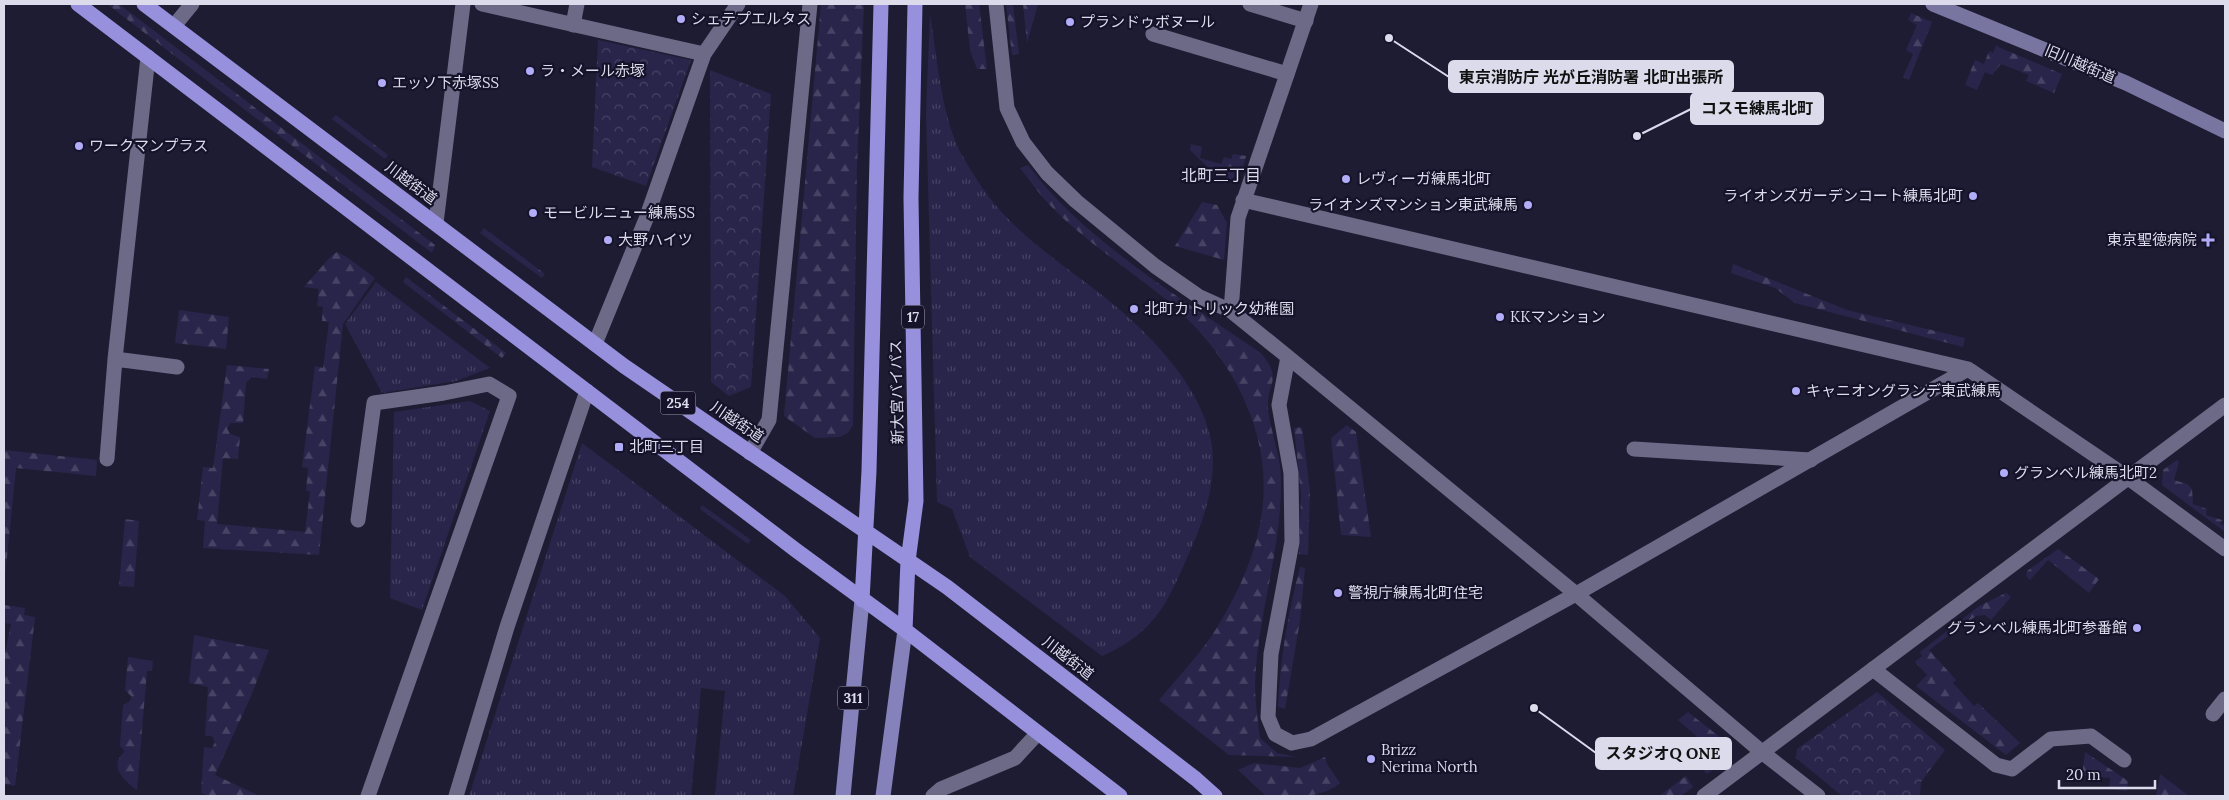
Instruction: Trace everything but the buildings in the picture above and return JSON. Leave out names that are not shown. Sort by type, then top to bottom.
[{"type":"highway","points":[[78,4],[862,600],[905,630],[1120,796]]},
{"type":"highway","name":"川越街道","points":[[144,4],[595,344],[750,453],[947,587],[1196,779],[1215,796]]},
{"type":"highway","name":"新大宮バイパス","points":[[862,600],[868,471],[880,4]]},
{"type":"highway","name":"新大宮バイパス","points":[[905,630],[908,561],[916,501],[912,198],[915,4]]},
{"type":"main road","name":"311","points":[[843,796],[862,600]]},
{"type":"main road","points":[[883,796],[905,630]]},
{"type":"street","points":[[174,26],[192,4]]},
{"type":"street","points":[[436,223],[463,4]]},
{"type":"street","points":[[482,4],[704,54]]},
{"type":"street","points":[[573,25],[577,4]]},
{"type":"street","points":[[595,344],[646,219],[704,54],[738,4]]},
{"type":"street","points":[[750,453],[769,420],[810,4]]},
{"type":"street","points":[[996,4],[1007,108],[1023,142],[1047,173],[1076,201],[1155,266],[1198,296],[1231,311],[1576,594],[1763,753],[1818,796]]},
{"type":"street","points":[[1250,4],[1306,21]]},
{"type":"street","points":[[1231,311],[1238,218],[1311,4]]},
{"type":"street","name":"旧川越街道","points":[[1933,4],[2126,84],[2225,131]]},
{"type":"street","points":[[1153,34],[1287,74]]},
{"type":"street","points":[[107,459],[115,359],[148,57]]},
{"type":"street","points":[[1243,200],[1968,369],[2127,477],[2225,549]]},
{"type":"street","points":[[1288,357],[1279,404],[1291,473],[1292,542],[1271,654],[1268,717],[1275,734],[1292,743],[1311,739],[1576,594],[1968,369]]},
{"type":"street","points":[[115,359],[177,367]]},
{"type":"street","points":[[358,520],[374,402],[444,393],[489,384],[509,396],[368,796]]},
{"type":"street","points":[[456,796],[507,627],[587,391]]},
{"type":"street","points":[[1704,796],[2225,405]]},
{"type":"street","points":[[1634,449],[1811,460]]},
{"type":"street","points":[[1874,669],[1996,765],[2012,769],[2051,739],[2091,736],[2124,760]]},
{"type":"street","points":[[2213,714],[2225,699]]},
{"type":"street","points":[[933,796],[941,789],[1015,758],[1038,733]]},
{"type":"green space","points":[[107,4],[119,4],[435,245],[432,253]]},
{"type":"green space","points":[[821,4],[864,4],[857,166],[853,425],[848,433],[840,437],[815,438],[784,416]]},
{"type":"green space","points":[[965,4],[979,4],[987,69],[977,69],[970,50]]},
{"type":"green space","points":[[1006,4],[1013,4],[1019,54],[1012,55]]},
{"type":"green space","points":[[1023,4],[1038,4],[1027,43]]},
{"type":"green space","points":[[1911,13],[1932,22],[1909,80],[1903,77],[1913,54],[1906,50],[1917,25],[1908,20]]},
{"type":"green space","points":[[930,14],[943,97],[951,130],[962,155],[981,186],[1011,222],[1119,309],[1160,349],[1173,364],[1195,397],[1209,432],[1213,462],[1210,493],[1196,537],[1175,586],[1158,614],[1148,626],[1120,647],[1102,656],[970,557],[952,509],[937,502],[926,113]]},
{"type":"green space","points":[[598,40],[691,60],[646,186],[592,167]]},
{"type":"green space","points":[[1996,46],[2062,74],[2054,93],[2026,81],[2029,75],[2001,64],[1992,75],[1985,72],[1977,90],[1965,85],[1975,60],[1984,64],[1989,51],[1993,53]]},
{"type":"green space","points":[[710,70],[771,94],[751,387],[729,396],[711,382]]},
{"type":"green space","points":[[336,115],[388,155],[385,159],[332,119]]},
{"type":"green space","points":[[1191,144],[1202,147],[1200,158],[1221,164],[1224,157],[1231,159],[1233,154],[1246,156],[1242,171],[1225,184],[1190,150]]},
{"type":"green space","points":[[1028,165],[1050,192],[1105,243],[1168,290],[1261,353],[1272,370],[1273,376],[1268,409],[1281,471],[1280,506],[1278,532],[1260,634],[1255,685],[1260,738],[1277,753],[1296,757],[1229,755],[1159,700],[1198,654],[1218,626],[1235,596],[1248,566],[1263,506],[1263,476],[1259,446],[1250,415],[1236,383],[1222,360],[1206,340],[1169,302],[1090,241],[1060,215],[1020,168]]},
{"type":"green space","points":[[1202,202],[1217,205],[1227,223],[1224,260],[1175,246]]},
{"type":"green space","points":[[484,228],[545,274],[542,278],[480,233]]},
{"type":"green space","points":[[337,252],[375,278],[343,324],[319,555],[203,548],[205,521],[197,520],[203,467],[213,468],[227,365],[269,369],[267,379],[252,377],[246,383],[243,423],[231,423],[227,428],[230,434],[240,437],[238,459],[223,458],[217,524],[305,532],[310,491],[306,491],[308,468],[302,467],[315,366],[323,368],[329,322],[322,321],[323,307],[317,306],[319,289],[304,287],[331,256]]},
{"type":"green space","points":[[1733,264],[1847,310],[1965,338],[1963,347],[1795,303],[1775,288],[1731,273]]},
{"type":"green space","points":[[406,277],[506,353],[502,358],[403,282]]},
{"type":"green space","points":[[376,282],[490,368],[456,381],[382,393],[345,324]]},
{"type":"green space","points":[[179,310],[229,317],[226,349],[175,343]]},
{"type":"green space","points":[[470,401],[490,411],[422,610],[390,598],[394,412]]},
{"type":"green space","points":[[1347,425],[1356,432],[1371,537],[1341,535],[1331,438]]},
{"type":"green space","points":[[1302,427],[1310,491],[1308,555],[1299,554],[1301,495],[1294,428]]},
{"type":"green space","points":[[582,443],[785,596],[820,638],[793,796],[715,796],[725,691],[701,688],[691,796],[469,796]]},
{"type":"green space","points":[[4,450],[97,460],[96,476],[16,468],[4,587]]},
{"type":"green space","points":[[2177,460],[2179,462],[2174,480],[2187,484],[2192,489],[2193,504],[2207,509],[2206,515],[2222,520],[2220,524],[2225,526],[2225,532],[2162,485],[2163,470]]},
{"type":"green space","points":[[702,505],[751,540],[748,544],[700,509]]},
{"type":"green space","points":[[125,519],[139,521],[134,587],[119,586]]},
{"type":"green space","points":[[2058,549],[2099,579],[2089,593],[2048,560],[2030,580],[2026,576],[2027,571]]},
{"type":"green space","points":[[1300,567],[1305,568],[1300,621],[1285,709],[1278,707],[1281,671],[1288,619]]},
{"type":"green space","points":[[2006,593],[2011,597],[1991,620],[1985,615],[1976,616],[1929,650],[1956,680],[1953,683],[1974,706],[1978,703],[2020,743],[2006,755],[1916,686],[1927,675],[1915,662],[1922,656],[1920,652],[1979,606]]},
{"type":"green space","points":[[4,605],[25,608],[24,615],[35,617],[15,786],[4,784],[4,658],[11,624],[4,623]]},
{"type":"green space","points":[[194,635],[269,650],[251,696],[215,775],[260,796],[210,796],[201,793],[204,747],[212,748],[215,742],[212,736],[205,736],[208,687],[189,683]]},
{"type":"green space","points":[[128,657],[153,661],[152,671],[147,671],[137,790],[122,776],[118,767],[118,762],[124,751],[120,746],[123,705],[130,701],[131,696],[125,690]]},
{"type":"green space","points":[[1877,692],[1945,750],[1921,782],[1920,796],[1842,796],[1796,758],[1797,749]]},
{"type":"green space","points":[[1688,712],[1726,742],[1731,757],[1707,774],[1702,768],[1718,755],[1678,720]]},
{"type":"green space","points":[[2085,752],[2128,781],[2127,791],[2109,789],[2110,778],[2082,775]]},
{"type":"green space","points":[[1325,757],[1327,764],[1340,783],[1315,795],[1266,796],[1238,770],[1254,763],[1300,768]]},
{"type":"green space","points":[[2160,774],[2189,796],[2156,796]]},
{"type":"green space","points":[[1686,776],[1693,787],[1681,796],[1659,796]]},
{"type":"place","name":"シェテプエルタス","points":[[681,19]]},
{"type":"place","name":"プランドゥボヌール","points":[[1070,22]]},
{"type":"place","name":"東京消防庁 光が丘消防署 北町出張所","points":[[1389,38]]},
{"type":"place","name":"ラ・メール赤塚","points":[[530,71]]},
{"type":"place","name":"エッソ下赤塚SS","points":[[382,83]]},
{"type":"place","name":"コスモ練馬北町","points":[[1637,136]]},
{"type":"place","name":"ワークマンプラス","points":[[79,146]]},
{"type":"place","name":"レヴィーガ練馬北町","points":[[1346,179]]},
{"type":"place","name":"ライオンズガーデンコート練馬北町","points":[[1973,196]]},
{"type":"place","name":"ライオンズマンション東武練馬","points":[[1528,205]]},
{"type":"place","name":"モービルニュー練馬SS","points":[[533,213]]},
{"type":"place","name":"大野ハイツ","points":[[608,240]]},
{"type":"place","name":"東京聖徳病院","points":[[2208,240]]},
{"type":"place","name":"北町カトリック幼稚園","points":[[1134,309]]},
{"type":"place","name":"KKマンション","points":[[1500,317]]},
{"type":"place","name":"キャニオングランデ東武練馬","points":[[1796,391]]},
{"type":"place","name":"北町三丁目","points":[[619,447]]},
{"type":"place","name":"グランベル練馬北町2","points":[[2004,473]]},
{"type":"place","name":"警視庁練馬北町住宅","points":[[1338,593]]},
{"type":"place","name":"グランベル練馬北町参番館","points":[[2137,628]]},
{"type":"place","name":"スタジオQ ONE","points":[[1534,708]]},
{"type":"place","name":"Brizz Nerima North","points":[[1371,759]]},
{"type":"district","name":"北町三丁目","points":[[1221,175]]}]
